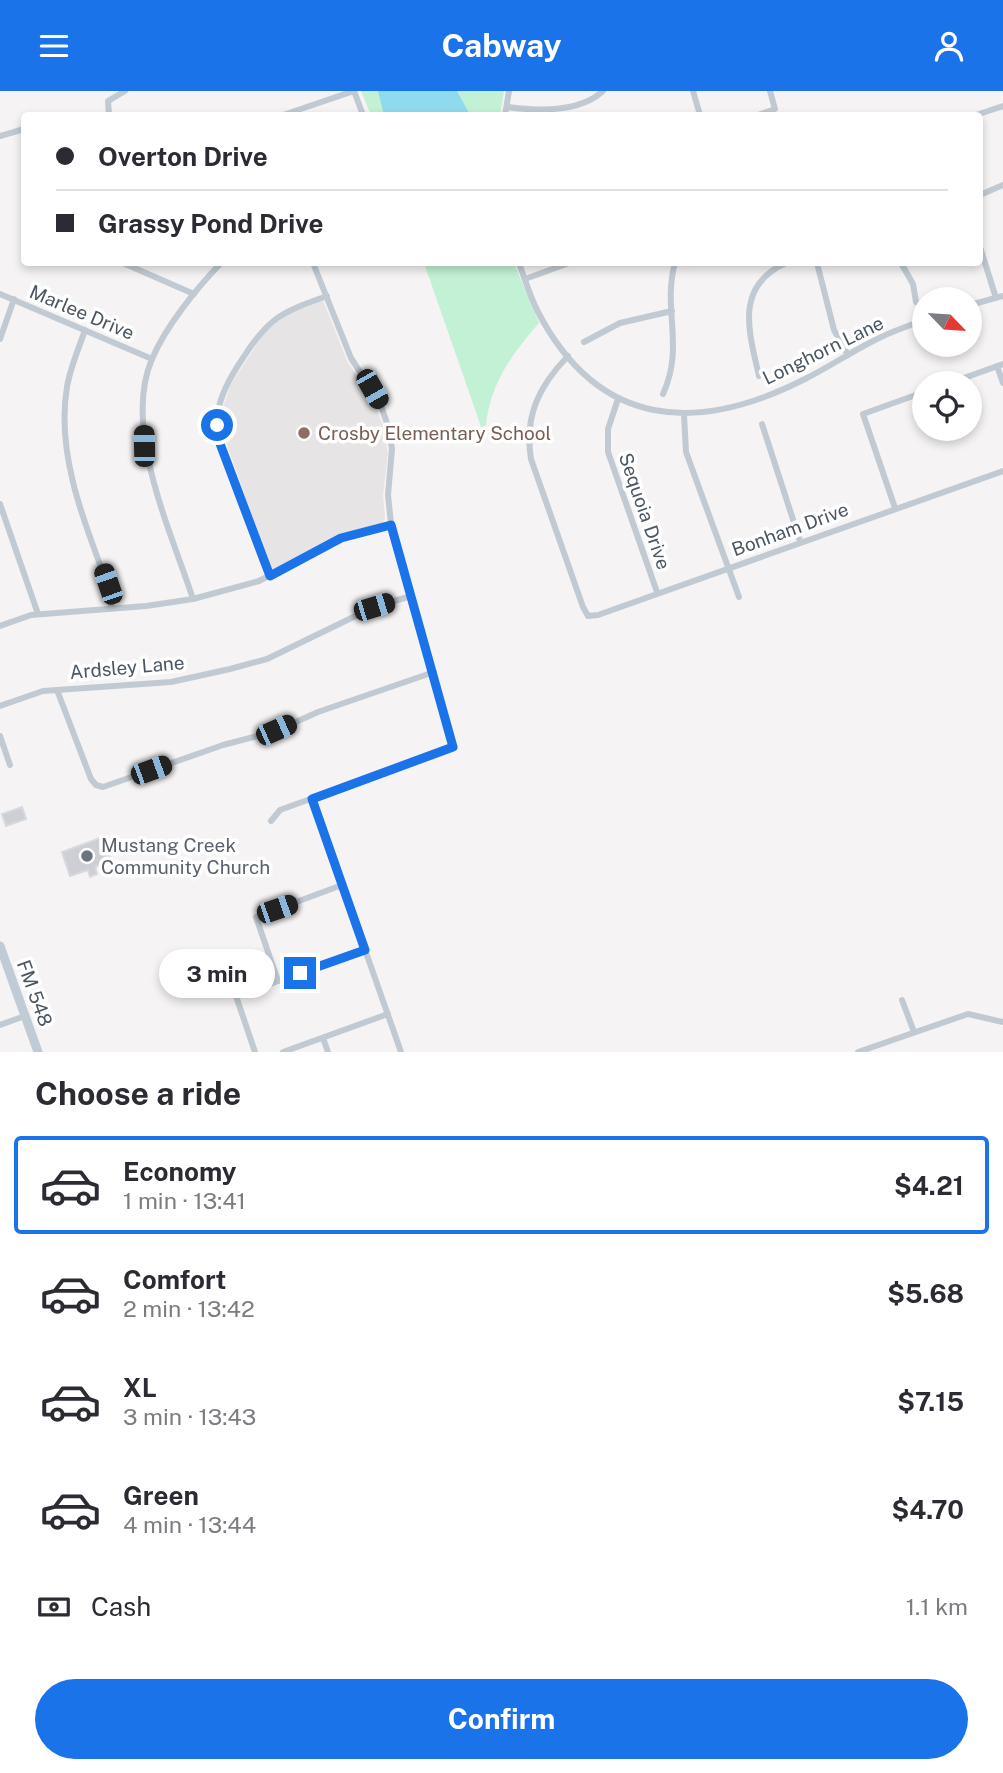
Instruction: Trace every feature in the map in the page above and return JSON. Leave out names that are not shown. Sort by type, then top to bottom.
[{"type":"main road","name":"FM 548","points":[[0,946],[38,1052]]},
{"type":"street","points":[[109,112],[108,101],[111,97],[125,91]]},
{"type":"street","points":[[292,112],[354,91],[362,112]]},
{"type":"street","points":[[506,112],[509,91]]},
{"type":"street","points":[[507,107],[542,110],[577,105],[603,91]]},
{"type":"street","points":[[693,91],[699,112]]},
{"type":"street","points":[[766,112],[775,109],[769,91]]},
{"type":"street","points":[[983,113],[1003,106]]},
{"type":"street","points":[[0,136],[21,130]]},
{"type":"street","points":[[983,194],[1003,184]]},
{"type":"street","points":[[982,302],[1000,297],[983,254]]},
{"type":"street","points":[[130,266],[194,294]]},
{"type":"street","points":[[192,599],[144,446],[143,409],[152,359],[194,294],[217,266]]},
{"type":"street","points":[[271,821],[280,810],[453,747],[391,525],[388,495],[393,449],[389,429],[380,403],[351,358],[314,266]]},
{"type":"street","name":"Longhorn Lane","points":[[520,266],[537,311],[568,356],[596,384],[618,399],[651,411],[684,415],[715,411],[763,397],[805,379],[876,339],[912,325]]},
{"type":"street","points":[[525,278],[560,266]]},
{"type":"street","points":[[663,394],[674,361],[671,286],[674,266]]},
{"type":"street","points":[[759,376],[749,335],[750,302],[769,272],[780,266]]},
{"type":"street","points":[[818,266],[834,330],[848,355]]},
{"type":"street","points":[[903,266],[914,287]]},
{"type":"street","name":"Marlee Drive","points":[[0,293],[152,359]]},
{"type":"street","points":[[270,576],[219,441],[218,410],[235,369],[260,331],[280,314],[327,296]]},
{"type":"street","points":[[0,339],[14,299]]},
{"type":"street","points":[[584,342],[620,323],[672,311]]},
{"type":"street","points":[[85,330],[67,385],[64,411],[66,438],[73,480],[112,596],[111,608]]},
{"type":"street","name":"Bonham Drive","points":[[568,356],[544,383],[537,398],[528,427],[528,443],[535,472],[583,607],[589,616],[1003,471]]},
{"type":"street","points":[[982,371],[1000,365],[1003,383]]},
{"type":"street","points":[[895,508],[863,414],[912,397]]},
{"type":"street","name":"Sequoia Drive","points":[[618,399],[607,429],[608,452],[657,593]]},
{"type":"street","points":[[684,415],[686,452],[739,597]]},
{"type":"street","points":[[762,424],[800,541]]},
{"type":"street","points":[[0,504],[38,614]]},
{"type":"street","points":[[0,626],[38,614],[146,606],[192,599],[270,576],[341,538],[391,525]]},
{"type":"street","name":"Ardsley Lane","points":[[0,706],[43,691],[171,682],[230,669],[267,659],[374,607],[411,596]]},
{"type":"street","points":[[57,690],[96,785],[103,787],[223,745],[276,730],[318,712],[434,672]]},
{"type":"street","points":[[0,736],[10,765]]},
{"type":"street","points":[[312,799],[401,1052]]},
{"type":"street","points":[[278,981],[256,917],[342,885]]},
{"type":"street","points":[[256,1052],[236,996],[365,950]]},
{"type":"street","points":[[902,1000],[914,1033]]},
{"type":"street","points":[[283,1052],[388,1014]]},
{"type":"street","points":[[858,1052],[968,1014],[1003,1022]]},
{"type":"street","points":[[0,1025],[25,1016]]},
{"type":"street","points":[[323,1038],[328,1052]]},
{"type":"shaded area","name":"Crosby Elementary School","points":[[323,300],[347,361],[372,398],[382,423],[388,452],[383,495],[385,518],[382,523],[342,534],[272,571],[221,428],[221,413],[231,384],[268,327],[285,315]]},
{"type":"green space","points":[[361,91],[504,91],[500,112],[370,112]]},
{"type":"green space","points":[[425,266],[515,266],[539,323],[501,375],[490,405],[485,438]]},
{"type":"water","points":[[378,91],[457,91],[468,112],[383,112]]},
{"type":"building","points":[[22,807],[26,819],[6,826],[2,814]]},
{"type":"building","name":"Mustang Creek Community Church","points":[[103,837],[112,861],[95,867],[97,874],[90,877],[88,870],[70,876],[62,852]]},
{"type":"place","name":"Crosby Elementary School","points":[[304,433]]},
{"type":"place","name":"Mustang Creek Community Church","points":[[87,856]]},
{"type":"route","points":[[217,425],[219,441],[270,576],[341,538],[391,525],[453,747],[312,799],[365,950],[300,973]]}]
